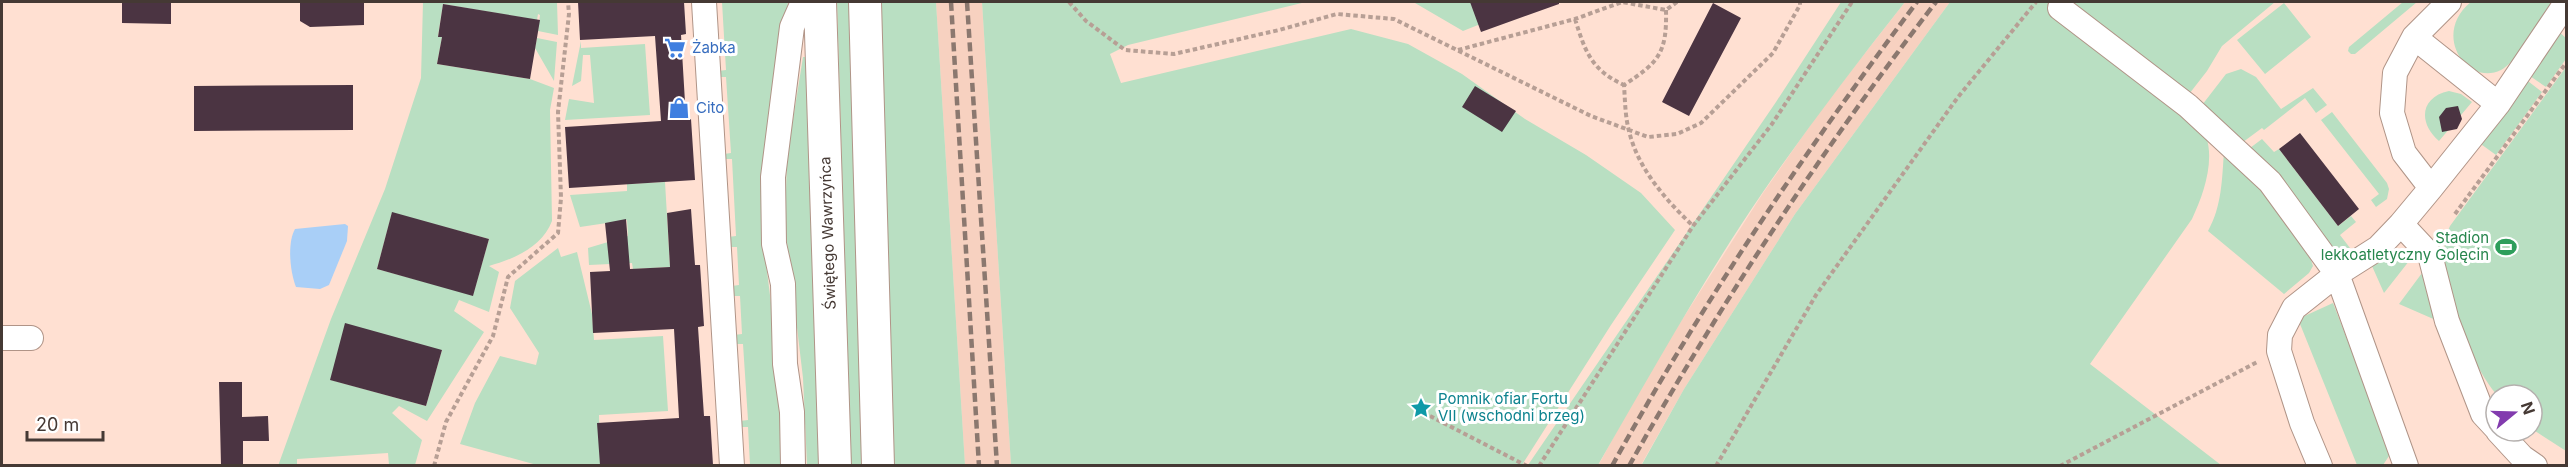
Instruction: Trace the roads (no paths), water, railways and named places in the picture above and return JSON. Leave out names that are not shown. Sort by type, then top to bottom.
[{"type":"main road","name":"Świętego Wawrzyńca","points":[[820,2],[835,465]]},
{"type":"main road","points":[[865,2],[878,465]]},
{"type":"street","points":[[704,2],[732,465]]},
{"type":"street","points":[[793,465],[792,412],[785,364],[783,284],[774,244],[772,177],[792,27],[803,2]]},
{"type":"street","points":[[2431,188],[2404,153],[2392,113],[2395,73],[2414,37],[2449,2]]},
{"type":"street","points":[[2320,465],[2302,423],[2279,351],[2280,335],[2294,309],[2337,274],[2378,248],[2401,224],[2498,105],[2566,3]]},
{"type":"street","points":[[2060,8],[2188,106],[2270,182],[2337,274],[2406,465]]},
{"type":"street","points":[[2414,37],[2498,105]]},
{"type":"street","points":[[694,56],[698,119],[713,154]]},
{"type":"street","points":[[2401,224],[2430,255],[2446,321],[2484,415]]},
{"type":"street","points":[[2,338],[31,338]]},
{"type":"street","points":[[716,410],[719,465]]},
{"type":"street","points":[[2509,443],[2522,457],[2535,465]]},
{"type":"water","points":[[345,224],[348,226],[347,241],[329,285],[320,289],[296,287],[290,258],[292,235],[295,229]]},
{"type":"railway","points":[[951,2],[979,466]]},
{"type":"railway","points":[[967,2],[997,466]]},
{"type":"railway","points":[[1612,466],[1646,405],[1757,228],[1835,114],[1917,2]]},
{"type":"railway","points":[[1629,466],[1699,346],[1774,228],[1853,113],[1936,2]]},
{"type":"place","name":"Żabka","points":[[675,48]]},
{"type":"place","name":"Cito","points":[[679,108]]},
{"type":"place","name":"Stadion lekkoatletyczny Golęcin","points":[[2506,247]]},
{"type":"place","name":"Pomnik ofiar Fortu VII (wschodni brzeg)","points":[[1421,408]]}]
